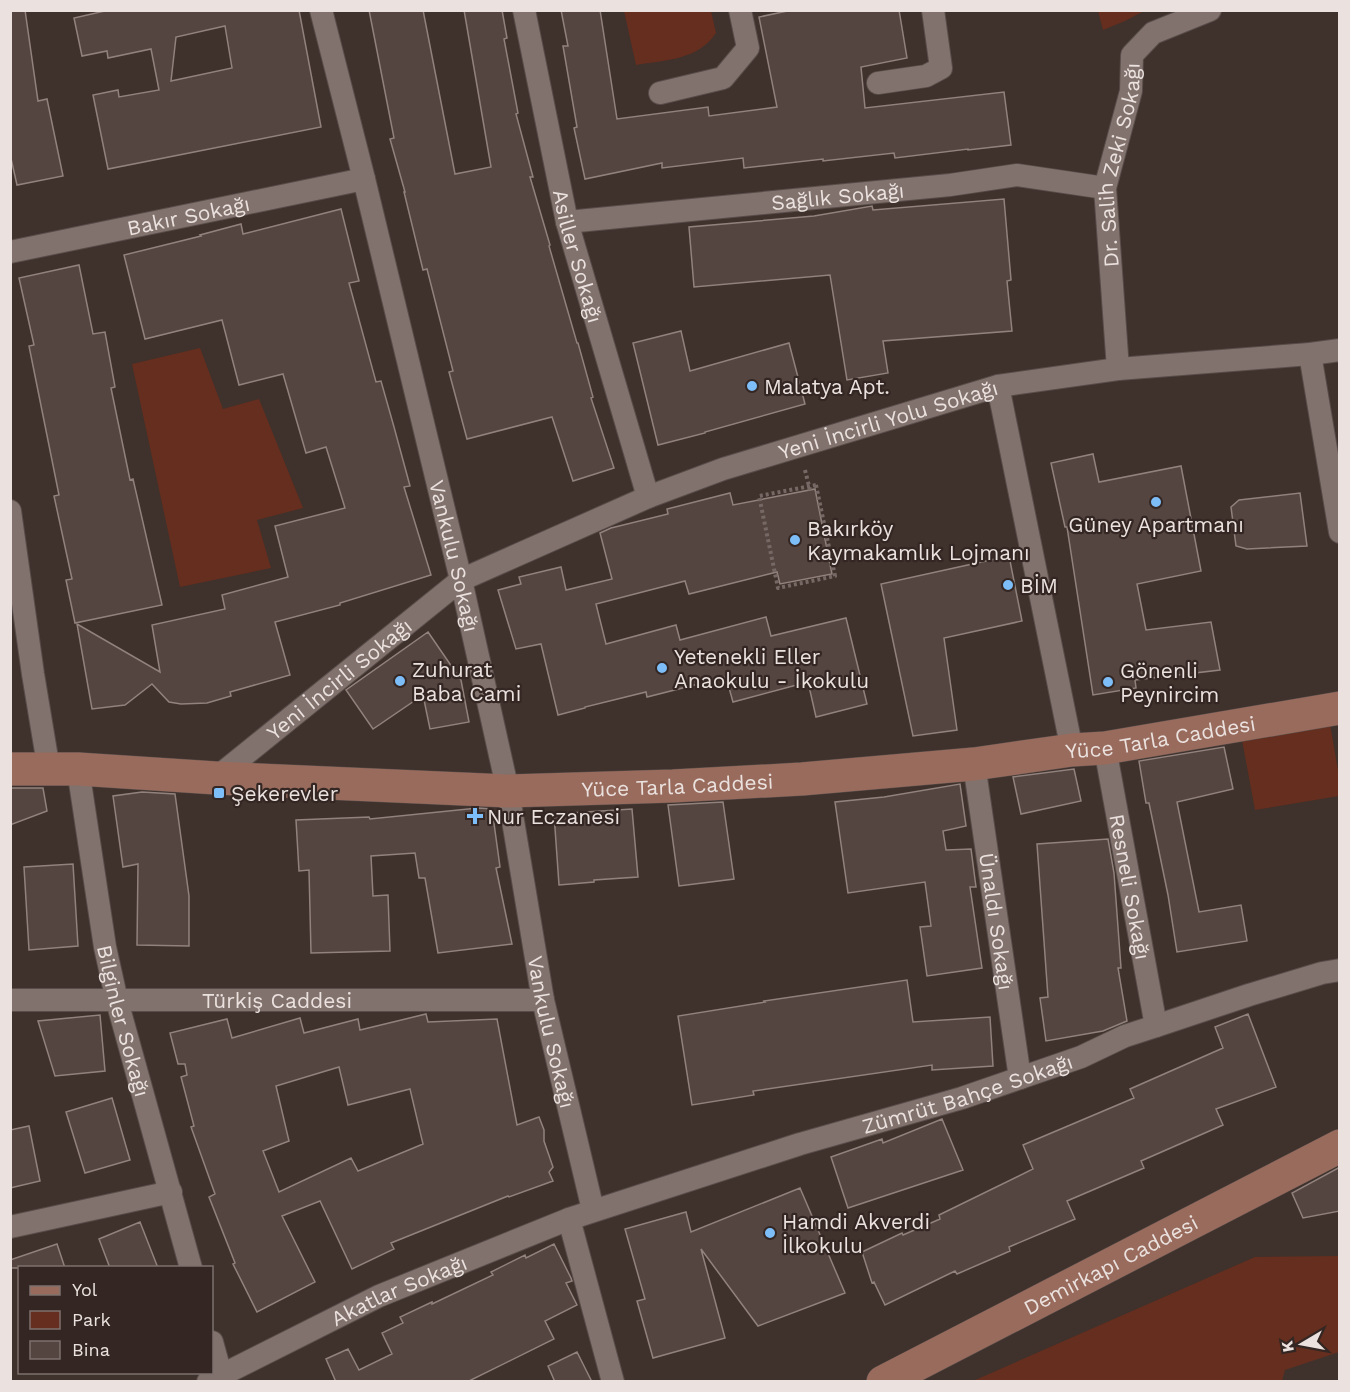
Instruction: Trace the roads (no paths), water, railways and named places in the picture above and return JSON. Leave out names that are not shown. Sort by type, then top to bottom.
[{"type":"main road","name":"Yüce Tarla Caddesi","points":[[10,769],[508,790],[673,786],[801,779],[974,764],[1105,747],[1340,708]]},
{"type":"main road","name":"Demirkapı Caddesi","points":[[882,1382],[1340,1146]]},
{"type":"street","name":"Vankulu Sokağı","points":[[321,10],[461,580],[508,790],[543,1000],[593,1210]]},
{"type":"street","name":"Asiller Sokağı","points":[[524,10],[567,222],[648,497]]},
{"type":"street","points":[[660,93],[723,78],[748,48],[740,10]]},
{"type":"street","points":[[878,83],[926,76],[941,68],[933,10]]},
{"type":"street","name":"Dr. Salih Zeki Sokağı","points":[[1118,369],[1105,188],[1131,91],[1132,55],[1153,33],[1210,10]]},
{"type":"street","name":"Sağlık Sokağı","points":[[567,222],[950,185],[1017,175],[1105,188]]},
{"type":"street","name":"Bakır Sokağı","points":[[10,252],[364,179]]},
{"type":"street","name":"Yeni İncirli Yolu Sokağı","points":[[461,580],[648,497],[723,469],[998,386],[1118,369],[1340,350]]},
{"type":"street","points":[[1310,354],[1340,532]]},
{"type":"street","points":[[998,386],[1072,750]]},
{"type":"street","name":"Bilginler Sokağı","points":[[10,510],[33,675],[63,770],[117,1001],[190,1266]]},
{"type":"street","name":"Yeni İncirli Sokağı","points":[[216,778],[461,580]]},
{"type":"street","name":"Resneli Sokağı","points":[[1105,747],[1156,1026]]},
{"type":"street","name":"Ünaldı Sokağı","points":[[974,764],[1020,1078]]},
{"type":"street","name":"Zümrüt Bahçe Sokağı","points":[[593,1210],[800,1144],[962,1098],[1081,1057],[1125,1036],[1249,995],[1322,973],[1340,970]]},
{"type":"street","name":"Türkiş Caddesi","points":[[10,1000],[543,1000]]},
{"type":"street","points":[[10,1227],[171,1192]]},
{"type":"street","name":"Akatlar Sokağı","points":[[217,1380],[379,1296],[593,1210]]},
{"type":"street","points":[[569,1219],[613,1382]]},
{"type":"street","points":[[213,1350],[217,1380]]},
{"type":"place","name":"Malatya Apt.","points":[[752,386]]},
{"type":"place","name":"Güney Apartmanı","points":[[1156,502]]},
{"type":"place","name":"Bakırköy Kaymakamlık Lojmanı","points":[[795,540]]},
{"type":"place","name":"BİM","points":[[1008,585]]},
{"type":"place","name":"Yetenekli Eller Anaokulu - İkokulu","points":[[662,668]]},
{"type":"place","name":"Zuhurat Baba Cami","points":[[400,681]]},
{"type":"place","name":"Gönenli Peynircim","points":[[1108,682]]},
{"type":"place","name":"Şekerevler","points":[[219,793]]},
{"type":"place","name":"Nur Eczanesi","points":[[475,816]]},
{"type":"place","name":"Hamdi Akverdi İlkokulu","points":[[770,1233]]}]
